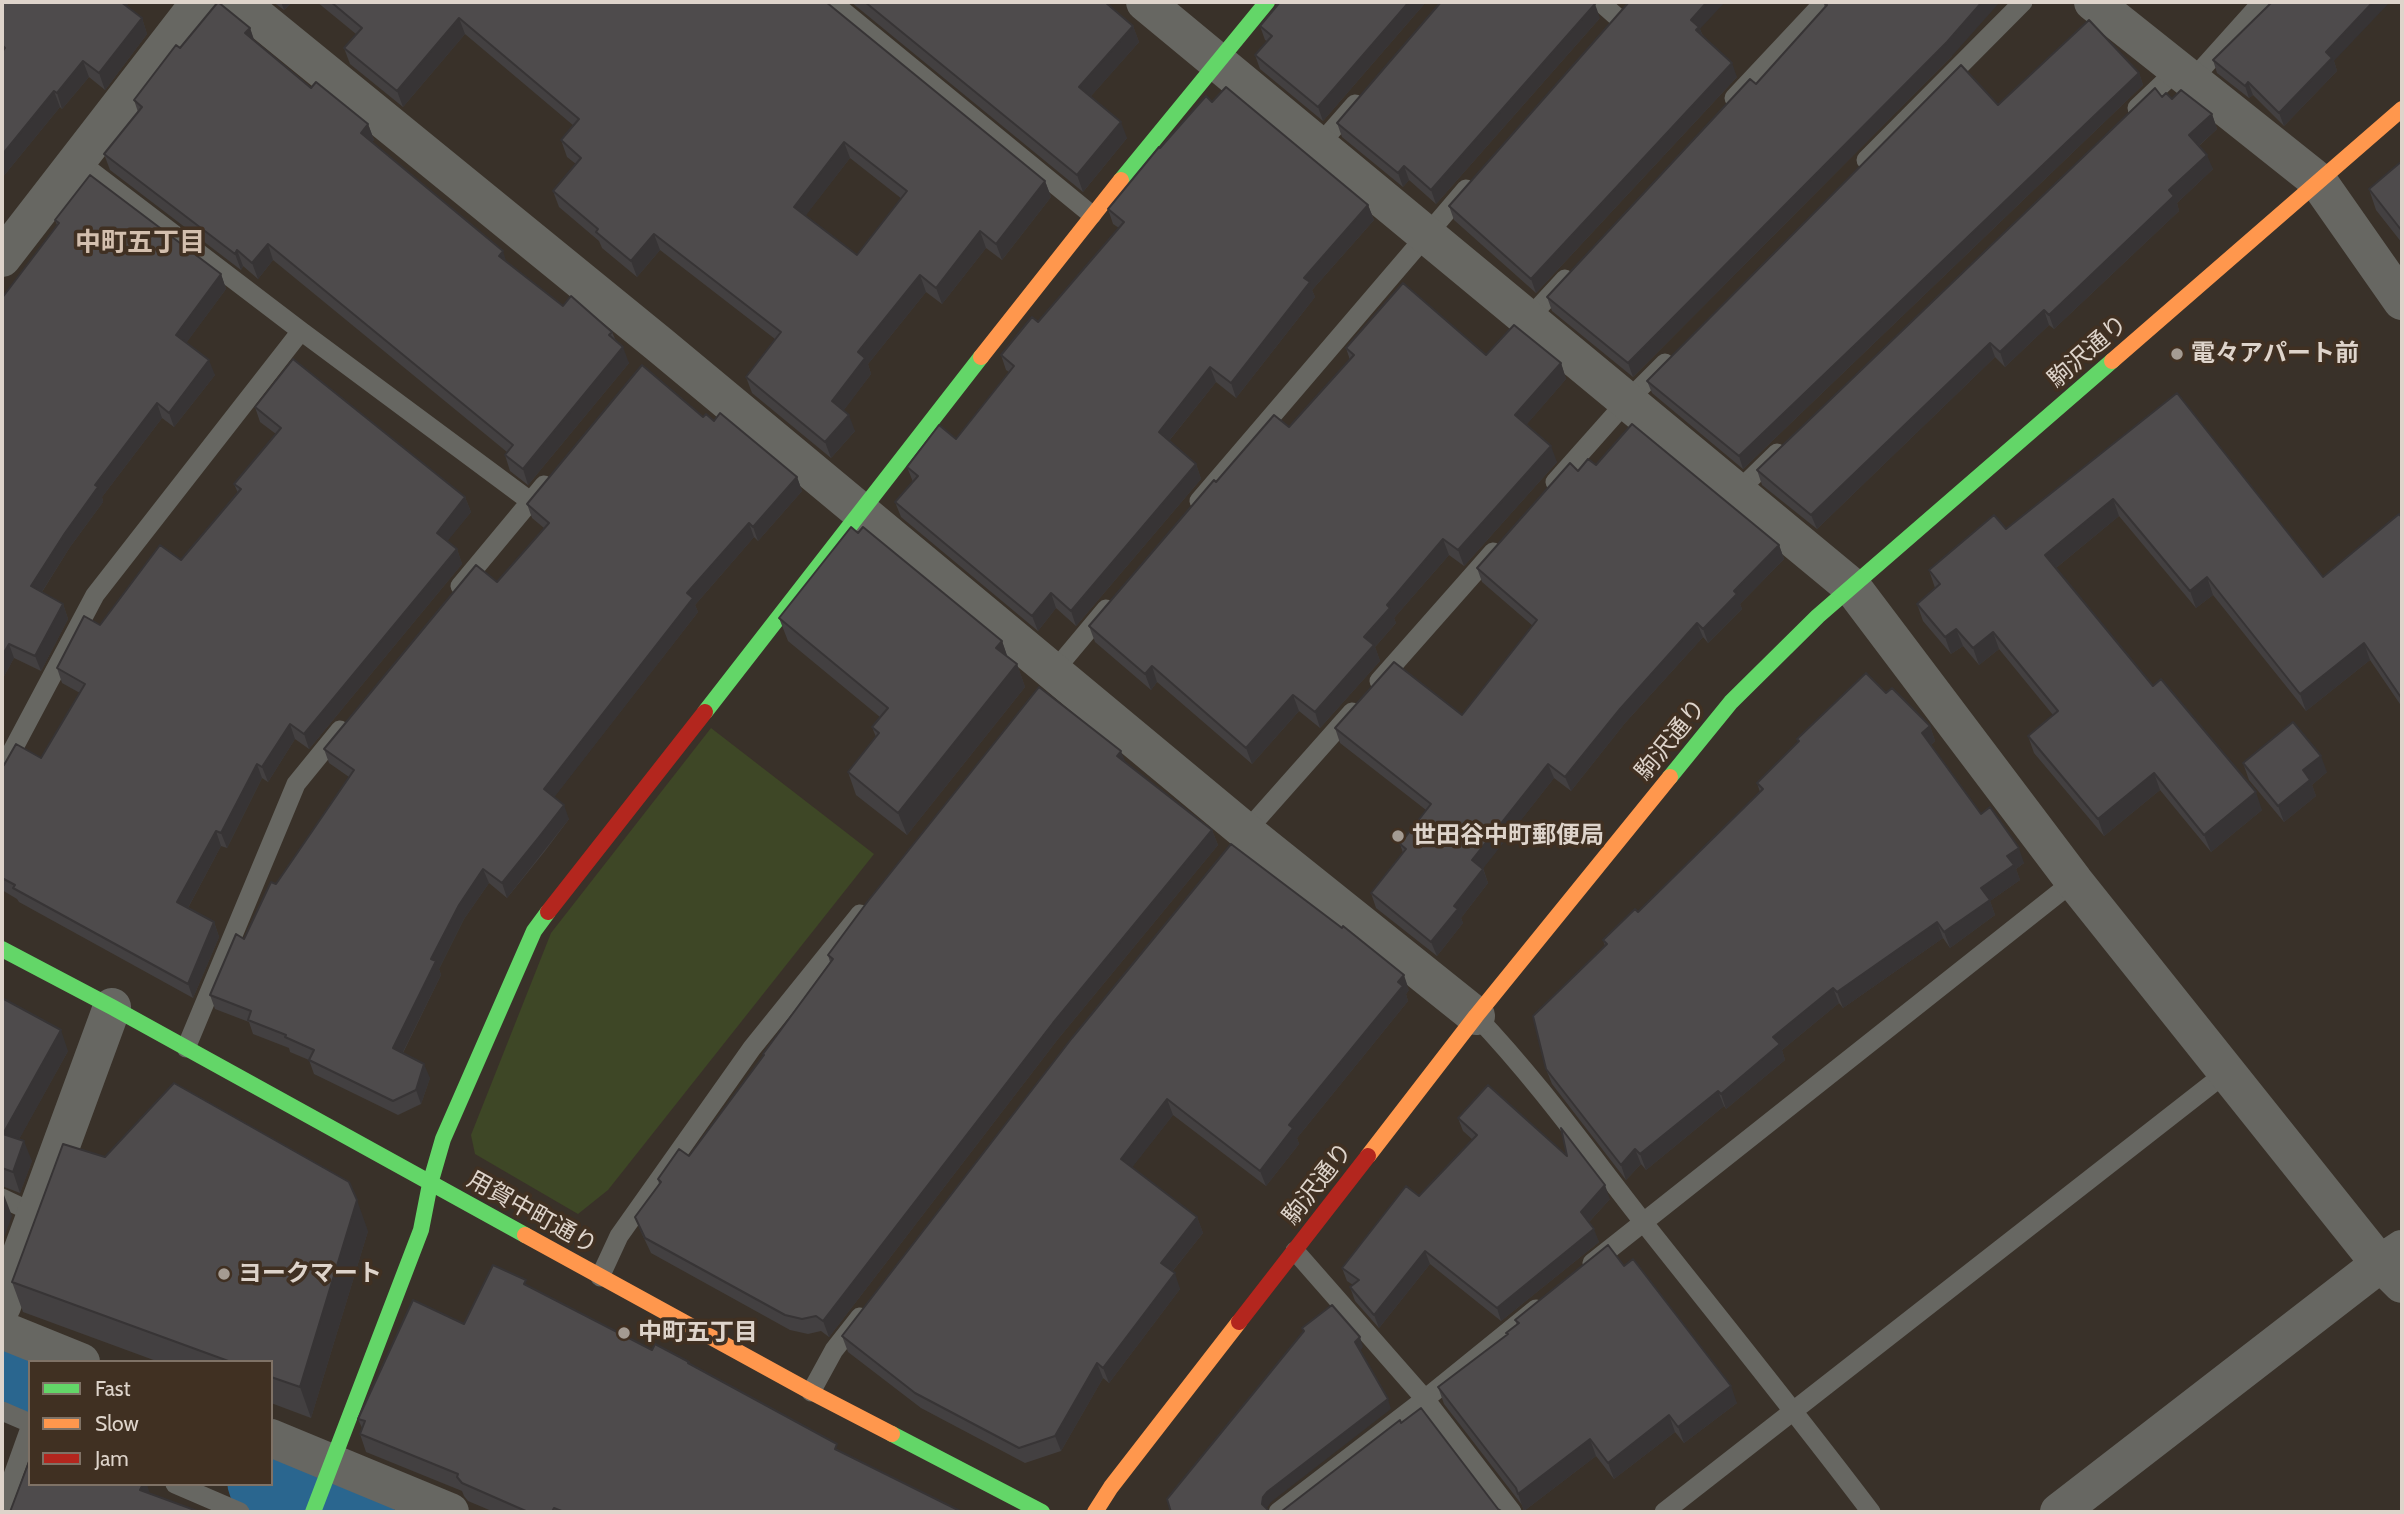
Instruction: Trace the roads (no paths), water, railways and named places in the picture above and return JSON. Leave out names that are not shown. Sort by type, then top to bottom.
[{"type":"street","points":[[2,258],[200,2]]},
{"type":"street","points":[[239,2],[656,350],[859,512],[1044,683],[1237,842],[1476,1016]]},
{"type":"street","points":[[1145,2],[1853,588],[2074,881],[2227,1072],[2395,1265],[2059,1512]]},
{"type":"street","points":[[313,1512],[421,1230],[443,1139],[534,931],[1092,215],[1267,2]]},
{"type":"street","points":[[2093,2],[2318,181],[2402,301]]},
{"type":"street","name":"駒沢通り","points":[[1095,1512],[1111,1487],[1476,1016],[1731,702],[1818,616],[2402,109]]},
{"type":"street","name":"用賀中町通り","points":[[2,949],[811,1392],[1042,1512]]},
{"type":"street","points":[[2,1306],[112,1007]]},
{"type":"street","points":[[2,1330],[76,1360]]},
{"type":"street","points":[[273,1439],[330,1472],[450,1512]]},
{"type":"lane","points":[[832,2],[1092,215]]},
{"type":"lane","points":[[1600,2],[1612,22],[1630,2]]},
{"type":"lane","points":[[1718,114],[1824,2]]},
{"type":"lane","points":[[1850,177],[2023,2]]},
{"type":"lane","points":[[2126,118],[2184,75],[2262,2]]},
{"type":"lane","points":[[1319,145],[1363,94]]},
{"type":"lane","points":[[78,161],[530,501]]},
{"type":"lane","points":[[1186,516],[1481,172]]},
{"type":"lane","points":[[1528,319],[1575,268]]},
{"type":"lane","points":[[2,770],[95,595],[301,331]]},
{"type":"lane","points":[[1546,493],[1676,352]]},
{"type":"lane","points":[[1737,492],[1793,437]]},
{"type":"lane","points":[[452,595],[556,470]]},
{"type":"lane","points":[[1237,842],[1509,534]]},
{"type":"lane","points":[[1044,683],[1115,599]]},
{"type":"lane","points":[[186,1048],[296,784],[348,721]]},
{"type":"lane","points":[[1576,1276],[2074,881]]},
{"type":"lane","points":[[600,1277],[619,1236],[752,1048],[872,898]]},
{"type":"lane","points":[[1476,1016],[1535,1082],[1871,1512]]},
{"type":"lane","points":[[1664,1512],[2227,1072]]},
{"type":"lane","points":[[2,1198],[36,1214]]},
{"type":"lane","points":[[1294,1251],[1425,1399],[1512,1512]]},
{"type":"lane","points":[[1278,1512],[1425,1399],[1555,1294]]},
{"type":"lane","points":[[811,1392],[834,1350],[868,1307]]},
{"type":"lane","points":[[2,1411],[28,1424]]},
{"type":"lane","points":[[2,1506],[28,1431]]},
{"type":"lane","points":[[179,1486],[240,1512]]},
{"type":"waterway","points":[[2,1370],[28,1381]]},
{"type":"waterway","points":[[273,1481],[351,1512]]},
{"type":"place","name":"電々アパート前","points":[[2177,354]]},
{"type":"place","name":"世田谷中町郵便局","points":[[1398,836]]},
{"type":"place","name":"ヨークマート","points":[[224,1274]]},
{"type":"place","name":"中町五丁目","points":[[624,1333]]},
{"type":"district","name":"中町五丁目","points":[[140,243]]}]
